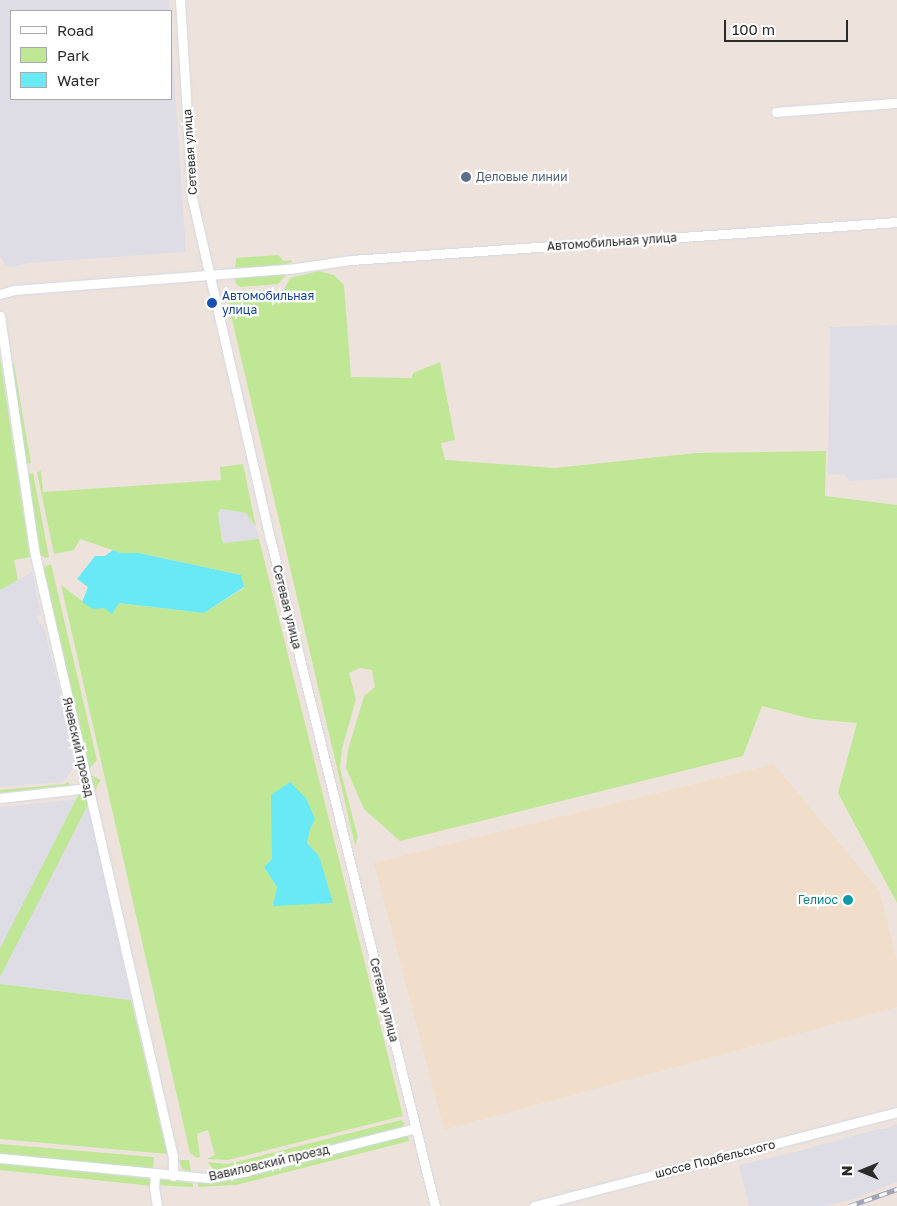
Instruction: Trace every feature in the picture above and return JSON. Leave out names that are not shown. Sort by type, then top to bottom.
[{"type":"street","name":"Сетевая улица","points":[[180,0],[191,185],[273,551],[436,1206]]},
{"type":"street","points":[[776,112],[897,103]]},
{"type":"street","name":"Автомобильная улица","points":[[0,294],[14,290],[289,268],[351,260],[897,222]]},
{"type":"street","name":"Ячевский проезд","points":[[0,316],[34,550],[173,1157],[173,1176]]},
{"type":"street","points":[[0,798],[88,788]]},
{"type":"street","name":"шоссе Подбельского","points":[[534,1206],[897,1112]]},
{"type":"street","name":"Вавиловский проезд","points":[[0,1158],[173,1176],[216,1177],[416,1128]]},
{"type":"street","points":[[155,1174],[157,1206]]},
{"type":"shaded area","points":[[0,0],[169,0],[170,10],[10,10],[10,100],[172,100],[172,45],[186,252],[28,263],[12,267],[6,266],[0,257]]},
{"type":"shaded area","points":[[897,325],[897,478],[850,481],[844,474],[828,475],[830,327]]},
{"type":"shaded area","points":[[221,509],[246,513],[256,527],[259,539],[224,543],[222,541],[218,513]]},
{"type":"shaded area","points":[[32,572],[41,615],[37,616],[39,624],[43,623],[77,764],[63,782],[0,787],[0,590]]},
{"type":"shaded area","points":[[774,764],[880,892],[897,961],[897,1007],[444,1130],[374,863]]},
{"type":"shaded area","points":[[80,799],[87,805],[90,813],[131,1000],[0,984],[0,807]]},
{"type":"shaded area","points":[[897,1124],[897,1182],[853,1199],[824,1206],[749,1206],[739,1165],[878,1129],[885,1129]]},
{"type":"green space","points":[[278,255],[284,261],[291,260],[292,262],[282,265],[235,268],[236,258]]},
{"type":"green space","points":[[318,271],[334,275],[344,285],[351,377],[412,378],[413,373],[440,362],[455,440],[441,443],[445,460],[555,468],[696,453],[826,451],[825,496],[897,505],[897,903],[838,793],[857,723],[812,719],[762,706],[743,756],[400,841],[364,809],[346,768],[348,750],[364,696],[375,687],[372,670],[360,668],[349,673],[356,699],[342,749],[340,768],[358,838],[355,845],[226,294],[229,292],[284,290],[290,278]]},
{"type":"green space","points":[[287,274],[278,284],[240,287],[236,284],[235,277]]},
{"type":"green space","points":[[0,357],[30,557],[14,560],[18,580],[0,590]]},
{"type":"green space","points":[[12,364],[14,364],[31,463],[25,464]]},
{"type":"green space","points":[[243,464],[256,527],[246,513],[221,509],[218,513],[222,541],[224,543],[259,539],[403,1116],[228,1160],[207,1159],[215,1155],[208,1130],[197,1134],[200,1157],[197,1158],[190,1153],[61,585],[93,609],[118,603],[204,613],[244,588],[241,575],[139,553],[121,553],[80,539],[74,550],[54,554],[37,472],[41,471],[43,492],[221,480],[220,467]],"holes":[[[273,829],[310,829],[307,843],[319,856],[277,887],[264,867],[272,859]]]},
{"type":"green space","points":[[33,473],[49,557],[45,558],[40,555],[27,474]]},
{"type":"green space","points":[[51,564],[97,760],[88,770],[44,575],[44,567]]},
{"type":"green space","points":[[89,774],[101,780],[0,977],[0,949]]},
{"type":"green space","points":[[68,782],[70,785],[0,793],[0,790],[65,784]]},
{"type":"green space","points":[[0,984],[131,1000],[167,1154],[0,1139]]},
{"type":"green space","points":[[401,1120],[405,1124],[401,1127],[246,1166],[215,1172],[208,1162],[228,1164]]},
{"type":"green space","points":[[408,1136],[409,1141],[236,1185],[198,1187],[198,1183],[223,1182]]},
{"type":"green space","points":[[0,1144],[154,1157],[153,1169],[0,1154]]},
{"type":"green space","points":[[179,1160],[189,1160],[191,1172],[182,1169]]},
{"type":"green space","points":[[0,1163],[153,1179],[152,1186],[0,1170]]},
{"type":"green space","points":[[156,1179],[193,1183],[193,1187],[156,1185]]},
{"type":"water","points":[[113,550],[121,553],[139,553],[241,575],[244,587],[204,613],[119,603],[112,614],[104,608],[93,609],[82,602],[88,587],[77,579],[95,556],[105,556]]},
{"type":"water","points":[[290,782],[306,798],[315,819],[310,829],[307,843],[319,856],[333,903],[273,906],[277,887],[264,867],[272,859],[271,795]]},
{"type":"railway","points":[[849,1206],[897,1189]]},
{"type":"place","name":"Деловые линии","points":[[466,177]]},
{"type":"place","name":"Автомобильная улица","points":[[212,303]]},
{"type":"place","name":"Гелиос","points":[[848,900]]}]
